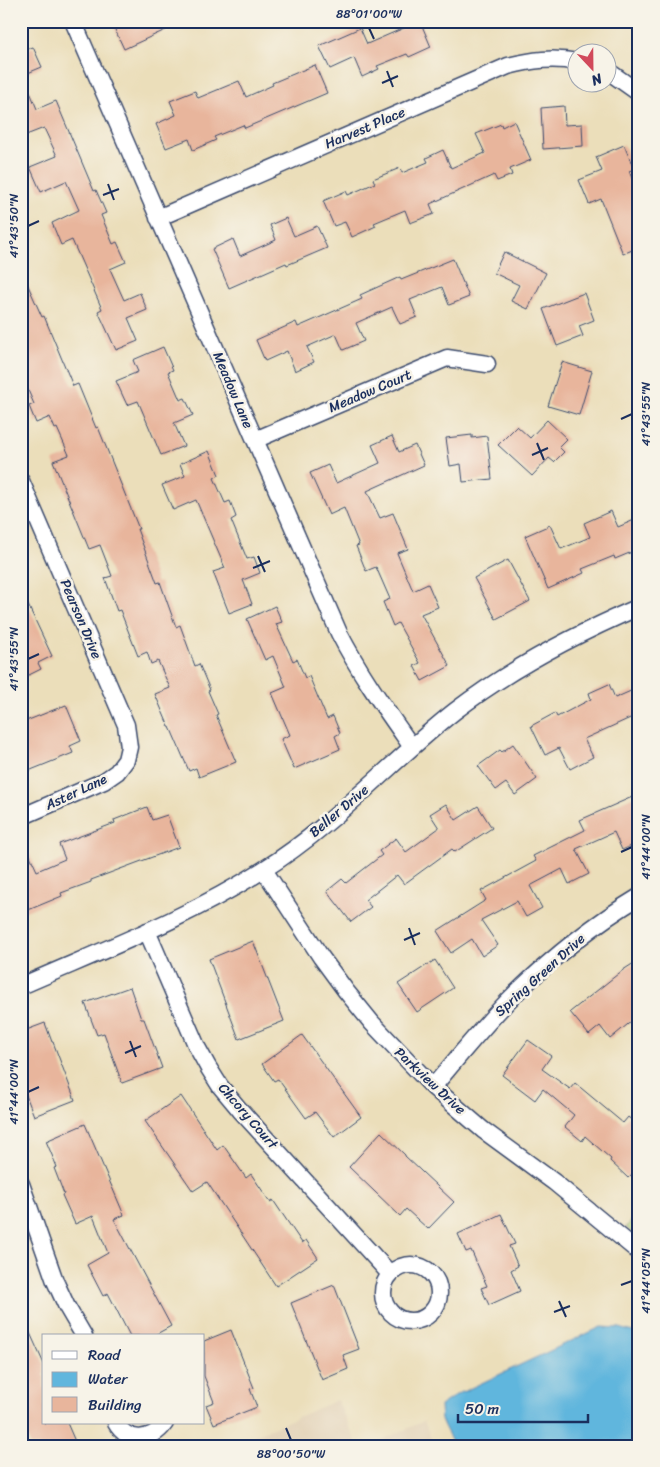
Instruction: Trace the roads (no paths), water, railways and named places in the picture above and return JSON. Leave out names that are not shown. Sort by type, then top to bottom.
[{"type":"street","name":"Meadow Lane","points":[[72,21],[339,633],[375,695],[412,747]]},
{"type":"street","name":"Harvest Place","points":[[158,218],[508,66],[547,59],[568,60]]},
{"type":"street","points":[[618,78],[639,93]]},
{"type":"street","name":"Meadow Court","points":[[255,440],[446,358],[488,364]]},
{"type":"street","name":"Pearson Drive","points":[[21,481],[126,724],[130,748],[126,760]]},
{"type":"street","name":"Beller Drive","points":[[21,986],[204,904],[264,870],[334,817],[412,747],[494,683],[589,628],[639,607]]},
{"type":"street","name":"Aster Lane","points":[[21,817],[104,781],[117,772],[126,760]]},
{"type":"street","name":"Parkview Drive","points":[[264,870],[346,991],[372,1023],[433,1087],[483,1130],[554,1182],[639,1252]]},
{"type":"street","name":"Spring Green Drive","points":[[433,1087],[478,1033],[516,993],[558,955],[604,920],[639,897]]},
{"type":"street","name":"Chcory Court","points":[[147,931],[197,1047],[220,1086],[390,1274]]},
{"type":"street","points":[[21,1184],[55,1281],[83,1334]]},
{"type":"street","points":[[117,1424],[126,1434],[143,1438],[152,1436],[164,1424]]},
{"type":"water","points":[[601,1327],[620,1328],[639,1334],[639,1441],[627,1446],[454,1446],[441,1420],[440,1406],[456,1395]]}]
